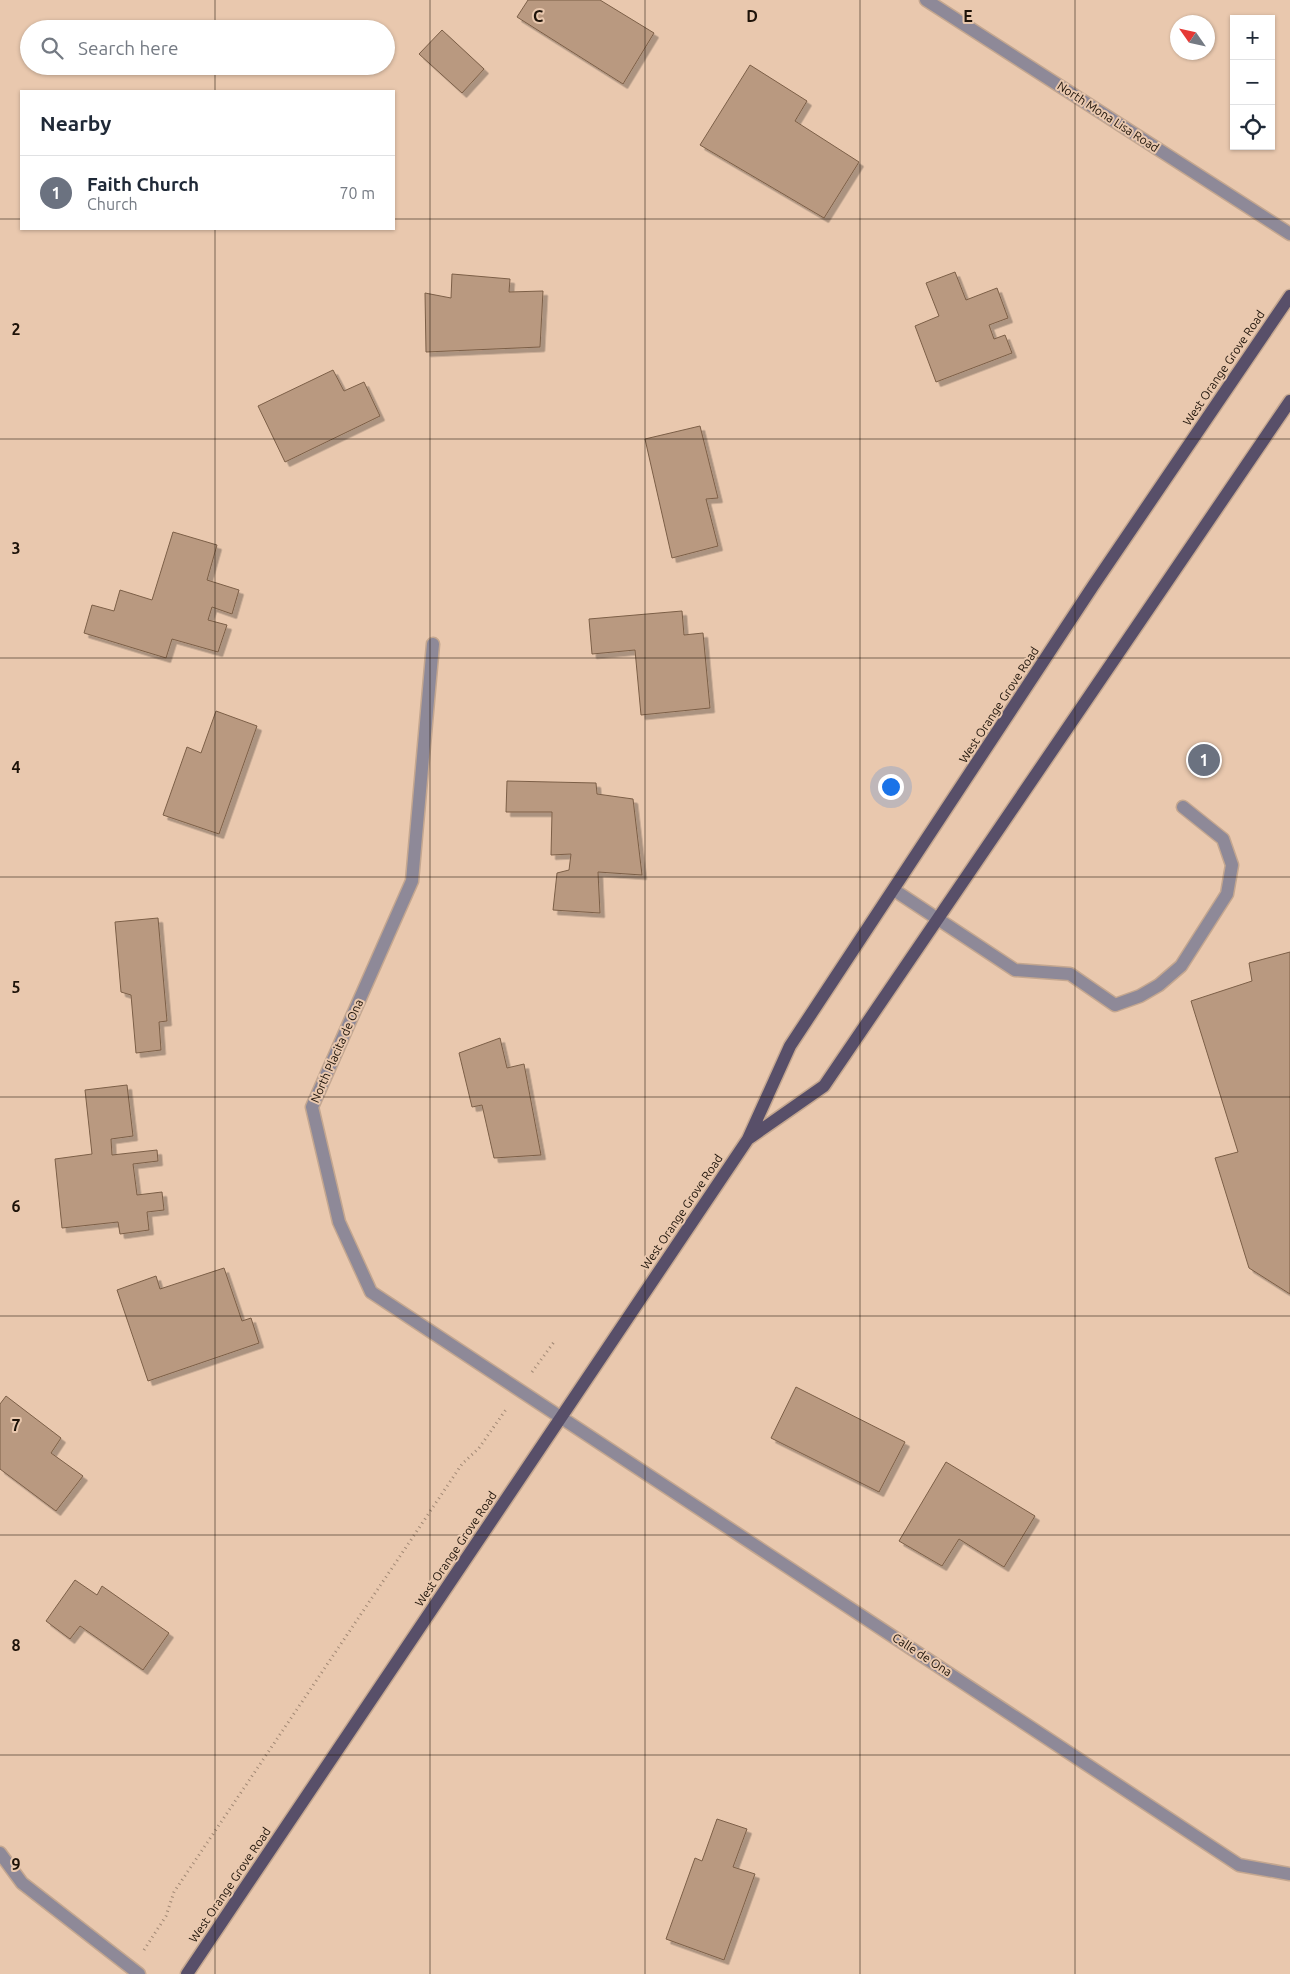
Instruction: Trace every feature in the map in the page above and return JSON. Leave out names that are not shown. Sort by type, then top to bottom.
[{"type":"main road","name":"West Orange Grove Road","points":[[187,1974],[748,1139],[790,1046],[1093,586],[1290,296]]},
{"type":"main road","name":"West Orange Grove Road","points":[[748,1139],[824,1086],[1290,401]]},
{"type":"street","name":"North Mona Lisa Road","points":[[926,0],[1290,234]]},
{"type":"street","name":"North Placita de Ona","points":[[433,644],[412,881],[312,1107],[339,1222],[371,1292],[561,1416]]},
{"type":"street","points":[[894,890],[1015,970],[1070,974],[1115,1005],[1140,996],[1159,985],[1181,966],[1227,894],[1232,865],[1223,840],[1184,807]]},
{"type":"street","name":"Calle de Ona","points":[[561,1416],[1239,1865],[1290,1874]]},
{"type":"street","points":[[0,1853],[22,1883],[139,1974]]},
{"type":"path","points":[[158,1929],[166,1916],[179,1883],[462,1464],[479,1448],[491,1430]]},
{"type":"building","points":[[528,0],[600,0],[654,33],[623,84],[517,17]]},
{"type":"building","points":[[442,30],[484,69],[462,93],[419,54]]},
{"type":"building","points":[[750,65],[807,101],[795,121],[859,162],[824,218],[700,145]]},
{"type":"building","points":[[955,272],[966,300],[997,288],[1008,318],[989,325],[994,339],[1005,335],[1012,353],[936,382],[915,326],[939,316],[926,283]]},
{"type":"building","points":[[452,274],[510,279],[509,292],[543,291],[540,347],[426,352],[425,293],[451,298]]},
{"type":"building","points":[[333,370],[344,391],[364,382],[380,416],[285,462],[258,406]]},
{"type":"building","points":[[700,426],[718,498],[706,499],[718,546],[672,558],[645,439]]},
{"type":"building","points":[[173,532],[217,545],[207,580],[239,590],[232,614],[212,607],[208,620],[227,625],[218,652],[172,639],[166,658],[84,633],[92,605],[114,611],[120,590],[152,600]]},
{"type":"building","points":[[682,611],[684,635],[703,633],[710,708],[641,715],[635,650],[592,654],[589,619]]},
{"type":"building","points":[[216,711],[257,726],[219,834],[163,815],[187,747],[201,753]]},
{"type":"building","points":[[507,781],[596,783],[597,794],[633,799],[642,875],[598,872],[600,913],[553,910],[557,873],[569,870],[571,854],[551,855],[552,812],[506,812]]},
{"type":"building","points":[[158,918],[167,1021],[159,1022],[161,1050],[136,1053],[131,995],[121,992],[115,922]]},
{"type":"building","points":[[1290,952],[1290,1294],[1249,1268],[1215,1158],[1238,1152],[1191,1001],[1252,981],[1249,963]]},
{"type":"building","points":[[500,1038],[507,1068],[524,1064],[541,1155],[494,1158],[482,1105],[472,1107],[459,1053]]},
{"type":"building","points":[[127,1085],[133,1136],[111,1139],[112,1155],[157,1150],[158,1161],[133,1164],[137,1195],[162,1192],[164,1210],[147,1212],[149,1230],[120,1234],[118,1222],[62,1228],[55,1159],[92,1154],[85,1090]]},
{"type":"building","points":[[224,1268],[242,1321],[251,1318],[259,1343],[148,1381],[117,1290],[156,1276],[160,1289]]},
{"type":"building","points":[[796,1387],[905,1442],[879,1492],[771,1438]]},
{"type":"building","points":[[6,1396],[61,1438],[51,1453],[83,1476],[56,1511],[0,1469],[0,1404]]},
{"type":"building","points":[[946,1462],[1035,1516],[1004,1567],[959,1539],[942,1566],[899,1541]]},
{"type":"building","points":[[75,1580],[97,1595],[102,1586],[169,1633],[143,1670],[80,1626],[70,1639],[46,1621]]},
{"type":"building","points":[[717,1819],[747,1829],[733,1867],[755,1874],[724,1960],[666,1939],[695,1858],[702,1861]]},
{"type":"place","name":"Faith Church","points":[[1204,760]]}]
